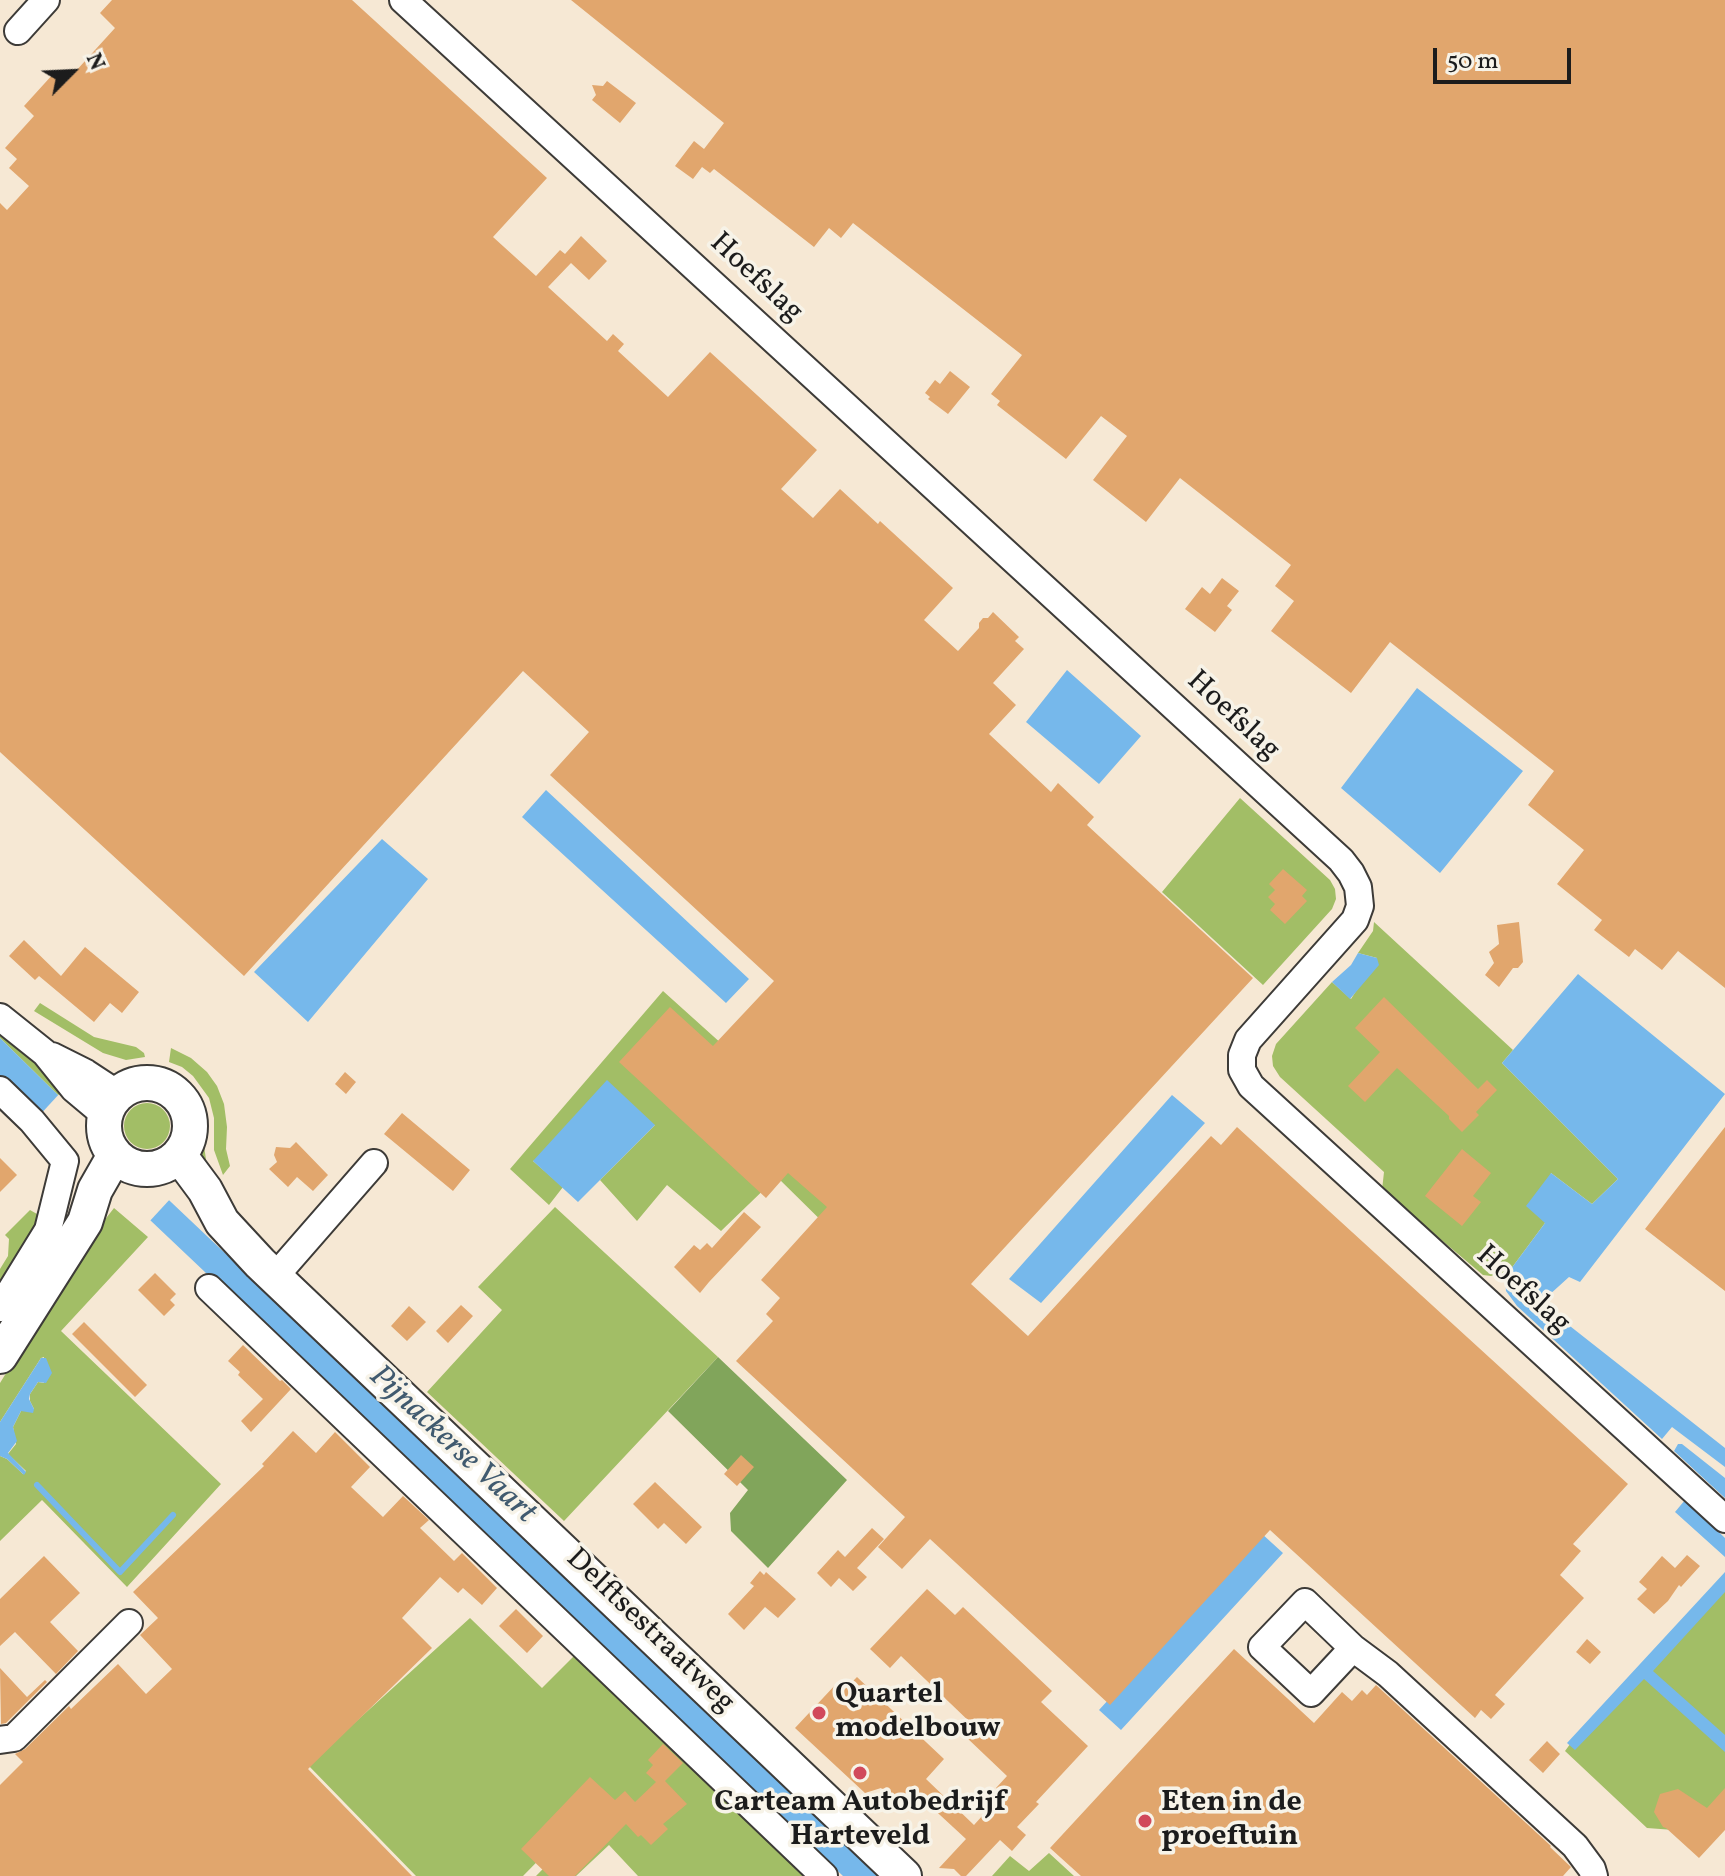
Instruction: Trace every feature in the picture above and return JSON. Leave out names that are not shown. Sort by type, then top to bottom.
[{"type":"main road","name":"Delftsestraatweg","points":[[128,1153],[205,1190],[222,1222],[276,1278],[904,1876]]},
{"type":"main road","points":[[0,1356],[85,1222],[95,1190],[128,1153]]},
{"type":"street","points":[[18,31],[46,0]]},
{"type":"street","name":"Hoefslag","points":[[403,0],[1341,860],[1358,887],[1360,906],[1355,920],[1248,1040],[1242,1055],[1242,1070],[1251,1086],[1725,1519]]},
{"type":"street","name":"Delftsestraatweg","points":[[0,1017],[45,1053],[86,1073],[128,1153]]},
{"type":"street","points":[[0,1090],[32,1121],[65,1161],[48,1230],[0,1308]]},
{"type":"street","points":[[276,1278],[374,1163]]},
{"type":"street","name":"Delftsestraatweg","points":[[209,1288],[824,1876]]},
{"type":"street","points":[[0,1740],[14,1738],[129,1623]]},
{"type":"street","points":[[1353,1648],[1388,1674],[1575,1846],[1594,1876]]},
{"type":"green space","points":[[1240,798],[1330,880],[1335,889],[1336,899],[1332,909],[1263,985],[1162,892]]},
{"type":"green space","points":[[1374,922],[1513,1050],[1502,1063],[1618,1179],[1592,1204],[1551,1173],[1545,1223],[1505,1277],[1501,1273],[1483,1275],[1382,1190],[1384,1172],[1280,1077],[1273,1066],[1276,1044],[1332,982],[1351,999],[1377,958],[1358,953],[1373,931]]},
{"type":"green space","points":[[663,991],[893,1198],[848,1247],[777,1177],[721,1231],[667,1185],[637,1221],[600,1180],[655,1125],[533,1161],[563,1187],[549,1205],[510,1169]]},
{"type":"green space","points":[[40,1003],[94,1037],[136,1047],[145,1057],[126,1060],[103,1053],[34,1011]]},
{"type":"green space","points":[[0,1029],[67,1090],[60,1105],[68,1132],[66,1138],[61,1140],[54,1137],[0,1085],[0,1077],[40,1115],[59,1096],[0,1038]]},
{"type":"green space","points":[[171,1048],[191,1058],[217,1086],[224,1104],[230,1166],[223,1175],[214,1150],[214,1118],[209,1098],[193,1076],[169,1062]]},
{"type":"green space","points":[[185,1082],[201,1104],[207,1166],[219,1188],[263,1246],[262,1251],[192,1151],[197,1129],[192,1103],[180,1087]]},
{"type":"green space","points":[[147,1103],[163,1110],[170,1126],[163,1142],[147,1149],[131,1142],[124,1126],[131,1110]]},
{"type":"green space","points":[[555,1207],[718,1357],[564,1521],[427,1392],[502,1310],[478,1287]]},
{"type":"green space","points":[[114,1208],[148,1237],[61,1331],[221,1484],[127,1587],[42,1500],[0,1541],[0,1456],[23,1474],[26,1471],[8,1454],[16,1444],[13,1427],[21,1411],[34,1409],[30,1394],[38,1382],[44,1383],[44,1357],[0,1422],[0,1383],[86,1244]]},
{"type":"green space","points":[[30,1210],[44,1218],[0,1293],[0,1269],[8,1256],[9,1239],[5,1235]]},
{"type":"green space","points":[[718,1357],[847,1480],[768,1568],[731,1531],[730,1513],[748,1490],[668,1411]]},
{"type":"green space","points":[[1725,1580],[1725,1793],[1687,1831],[1647,1828],[1565,1751],[1579,1732]]},
{"type":"green space","points":[[470,1618],[542,1688],[575,1655],[814,1876],[638,1876],[609,1845],[576,1876],[536,1876],[588,1823],[582,1816],[523,1876],[416,1876],[308,1765]]},
{"type":"green space","points":[[1049,1853],[1074,1876],[992,1876],[1010,1856],[1029,1871]]},
{"type":"water","points":[[1067,670],[1141,736],[1099,784],[1026,722]]},
{"type":"water","points":[[1417,688],[1523,771],[1440,873],[1341,788]]},
{"type":"water","points":[[546,790],[749,979],[726,1003],[522,817]]},
{"type":"water","points":[[382,839],[428,879],[308,1022],[254,972]]},
{"type":"water","points":[[1358,953],[1377,958],[1379,965],[1350,999],[1332,982],[1351,965]]},
{"type":"water","points":[[1578,974],[1725,1094],[1580,1282],[1569,1277],[1548,1296],[1547,1308],[1725,1448],[1725,1467],[1672,1427],[1662,1439],[1517,1306],[1506,1291],[1505,1277],[1545,1223],[1526,1206],[1551,1173],[1592,1204],[1618,1179],[1502,1063]]},
{"type":"water","points":[[0,1038],[883,1876],[843,1876],[150,1220],[0,1077]]},
{"type":"water","points":[[607,1080],[655,1125],[578,1202],[533,1161]]},
{"type":"water","points":[[1172,1095],[1205,1123],[1041,1303],[1009,1279]]},
{"type":"water","points":[[41,1358],[46,1358],[52,1373],[46,1383],[38,1382],[30,1394],[33,1413],[21,1411],[13,1427],[17,1441],[8,1453],[26,1472],[24,1475],[0,1456],[0,1422]]},
{"type":"water","points":[[1678,1444],[1725,1478],[1725,1498],[1674,1451]]},
{"type":"water","points":[[1685,1500],[1725,1538],[1725,1557],[1675,1512]]},
{"type":"water","points":[[1261,1533],[1283,1553],[1121,1730],[1099,1710]]},
{"type":"water","points":[[1725,1572],[1725,1592],[1653,1671],[1725,1735],[1725,1752],[1644,1679],[1575,1750],[1567,1743]]},
{"type":"pier","points":[[61,1092],[172,1197],[148,1223],[37,1118]]},
{"type":"building","points":[[112,0],[352,0],[547,178],[493,237],[536,276],[560,250],[565,254],[581,236],[607,261],[589,280],[571,263],[548,287],[607,341],[613,334],[624,344],[618,351],[668,397],[710,352],[817,450],[781,489],[813,518],[840,489],[878,524],[880,521],[953,588],[924,620],[958,651],[979,628],[983,618],[988,618],[993,612],[1019,637],[1015,641],[1024,649],[993,683],[1016,705],[989,734],[1051,792],[1058,783],[1094,817],[1087,825],[1253,978],[971,1284],[1028,1336],[1211,1136],[1221,1145],[1237,1127],[1628,1484],[1573,1544],[1581,1551],[1560,1575],[1584,1598],[1495,1695],[1505,1704],[1491,1719],[1481,1710],[1475,1718],[1270,1530],[1110,1705],[930,1539],[902,1569],[878,1547],[905,1517],[736,1361],[773,1321],[766,1314],[780,1298],[761,1280],[827,1207],[788,1173],[766,1198],[619,1062],[670,1007],[713,1046],[774,981],[550,775],[589,732],[523,671],[244,976],[0,752],[0,203],[7,210],[29,186],[9,168],[17,159],[5,148],[34,116],[24,106],[54,73],[65,83],[115,28],[100,13]]},
{"type":"building","points":[[571,0],[1725,0],[1725,988],[1678,951],[1662,970],[1635,949],[1629,957],[1594,930],[1602,920],[1557,884],[1584,850],[1528,805],[1554,771],[1390,642],[1351,693],[1271,631],[1294,601],[1275,586],[1291,565],[1180,478],[1146,522],[1093,480],[1127,436],[1101,416],[1066,459],[997,405],[1000,401],[991,394],[1022,355],[853,223],[841,238],[829,228],[814,247],[714,169],[710,173],[702,167],[693,179],[675,166],[694,141],[704,149],[724,123]]},
{"type":"building","points":[[607,81],[636,103],[620,123],[592,100],[596,95],[592,85],[603,86]]},
{"type":"building","points":[[950,371],[970,387],[948,414],[928,399],[930,397],[925,393],[935,380],[940,384]]},
{"type":"building","points":[[1222,578],[1239,591],[1227,606],[1232,610],[1215,632],[1185,609],[1202,587],[1210,594]]},
{"type":"building","points":[[1283,869],[1307,890],[1302,896],[1307,901],[1285,924],[1270,910],[1275,904],[1268,897],[1275,890],[1269,884]]},
{"type":"building","points":[[1519,922],[1523,962],[1518,968],[1513,968],[1499,987],[1485,975],[1494,963],[1489,952],[1499,944],[1497,925]]},
{"type":"building","points":[[24,940],[61,976],[85,947],[139,992],[122,1013],[110,1003],[94,1022],[39,976],[35,980],[9,956]]},
{"type":"building","points":[[1384,997],[1478,1089],[1487,1080],[1497,1090],[1462,1132],[1397,1068],[1365,1102],[1348,1086],[1380,1052],[1355,1028]]},
{"type":"building","points":[[345,1072],[356,1082],[346,1094],[335,1084]]},
{"type":"building","points":[[402,1113],[470,1170],[453,1191],[384,1134]]},
{"type":"building","points":[[1725,1127],[1725,1291],[1645,1229]]},
{"type":"building","points":[[296,1142],[328,1175],[313,1191],[297,1177],[288,1187],[269,1169],[277,1162],[274,1155],[276,1147],[290,1148]]},
{"type":"building","points":[[1462,1149],[1491,1173],[1473,1196],[1481,1202],[1462,1226],[1425,1196]]},
{"type":"building","points":[[0,1158],[17,1175],[0,1192]]},
{"type":"building","points":[[744,1212],[761,1227],[700,1293],[674,1267],[694,1245],[700,1250],[707,1243],[712,1248]]},
{"type":"building","points":[[155,1273],[176,1294],[170,1300],[175,1305],[164,1316],[138,1290]]},
{"type":"building","points":[[461,1305],[473,1316],[448,1343],[436,1331]]},
{"type":"building","points":[[409,1306],[426,1322],[407,1341],[391,1326]]},
{"type":"building","points":[[84,1322],[147,1385],[135,1397],[72,1334]]},
{"type":"building","points":[[243,1345],[291,1389],[251,1432],[241,1421],[263,1399],[228,1361]]},
{"type":"building","points":[[293,1431],[316,1453],[335,1432],[370,1467],[351,1487],[383,1517],[403,1496],[429,1520],[420,1528],[454,1561],[462,1553],[497,1588],[482,1605],[463,1588],[458,1593],[440,1577],[402,1618],[432,1648],[308,1769],[412,1876],[0,1876],[0,1785],[23,1762],[15,1754],[25,1749],[69,1706],[71,1709],[118,1664],[146,1694],[172,1669],[140,1635],[158,1618],[133,1592],[264,1466],[262,1464]]},
{"type":"building","points":[[741,1455],[754,1467],[737,1486],[724,1474]]},
{"type":"building","points":[[655,1482],[702,1527],[686,1544],[664,1523],[658,1529],[633,1504]]},
{"type":"building","points":[[872,1528],[884,1539],[857,1568],[867,1577],[853,1591],[839,1578],[831,1587],[817,1573],[838,1550],[845,1557]]},
{"type":"building","points":[[1687,1555],[1700,1566],[1654,1614],[1637,1599],[1647,1589],[1639,1582],[1662,1556],[1675,1568]]},
{"type":"building","points":[[44,1556],[80,1593],[50,1622],[78,1651],[56,1674],[15,1632],[0,1646],[0,1599]]},
{"type":"building","points":[[760,1571],[764,1575],[766,1572],[796,1599],[778,1618],[765,1607],[744,1630],[728,1614],[754,1586],[750,1583]]},
{"type":"building","points":[[927,1589],[955,1615],[963,1607],[1052,1691],[1041,1702],[1088,1746],[1017,1827],[1026,1835],[1012,1851],[1000,1840],[966,1876],[961,1876],[954,1869],[939,1868],[966,1839],[914,1791],[900,1806],[881,1788],[865,1793],[795,1728],[837,1683],[844,1690],[857,1677],[944,1759],[926,1779],[974,1825],[1002,1794],[996,1788],[1007,1776],[966,1737],[975,1727],[901,1656],[890,1668],[870,1649]]},
{"type":"building","points":[[516,1609],[543,1636],[527,1653],[499,1626]]},
{"type":"building","points":[[1587,1639],[1601,1652],[1590,1664],[1576,1652]]},
{"type":"building","points":[[1234,1649],[1314,1723],[1342,1692],[1352,1701],[1362,1690],[1367,1695],[1376,1685],[1571,1867],[1563,1876],[1081,1876],[1050,1848]]},
{"type":"building","points":[[0,1668],[27,1697],[45,1680],[47,1682],[6,1723],[1,1724]]},
{"type":"building","points":[[1547,1741],[1560,1754],[1543,1773],[1529,1760]]},
{"type":"building","points":[[663,1744],[683,1763],[665,1781],[687,1804],[663,1824],[668,1829],[651,1845],[626,1824],[575,1876],[549,1876],[521,1849],[590,1777],[615,1800],[625,1791],[635,1802],[656,1782],[646,1773],[653,1765],[648,1760]]},
{"type":"building","points":[[1725,1788],[1725,1830],[1699,1858],[1663,1827],[1654,1812],[1660,1794],[1678,1789],[1707,1808]]},
{"type":"waterway","points":[[37,1485],[120,1572],[173,1515]]},
{"type":"place","name":"Quartel modelbouw","points":[[819,1713]]},
{"type":"place","name":"Carteam Autobedrijf Harteveld","points":[[860,1773]]},
{"type":"place","name":"Eten in de proeftuin","points":[[1145,1821]]},
{"type":"water label","name":"Pijnackerse Vaart","points":[[451,1446]]}]
